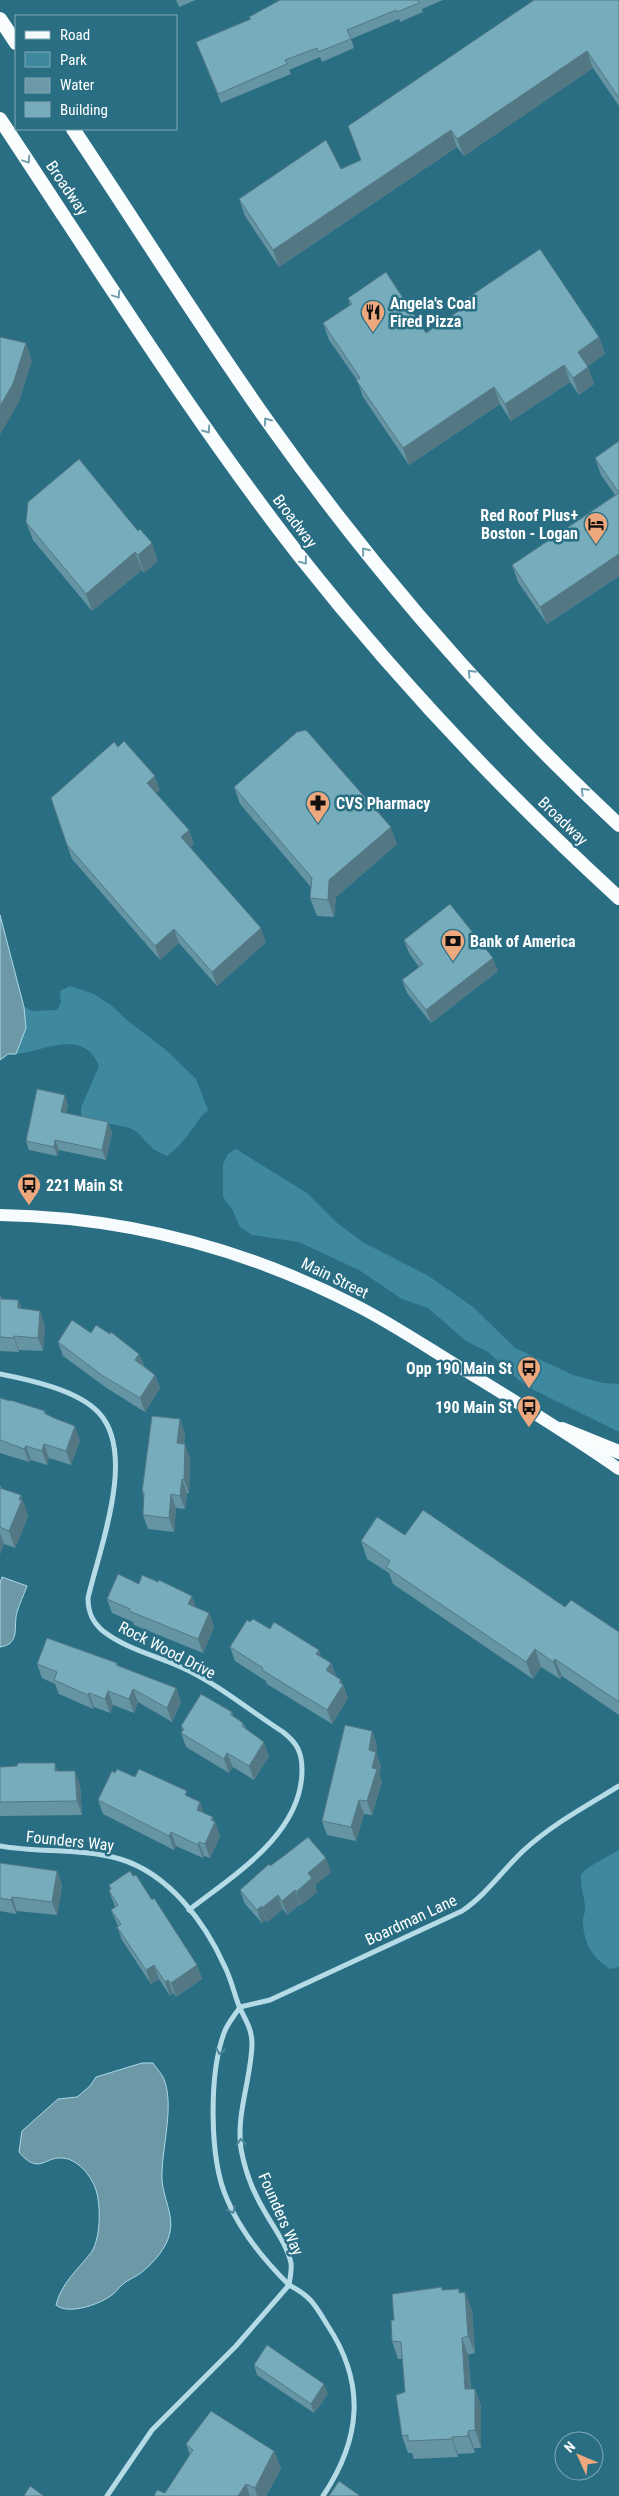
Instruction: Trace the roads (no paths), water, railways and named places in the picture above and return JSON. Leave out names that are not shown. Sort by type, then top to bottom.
[{"type":"highway","points":[[0,19],[15,42]]},
{"type":"highway","name":"Broadway","points":[[0,119],[186,400],[313,573],[412,690],[470,752],[524,808],[619,898]]},
{"type":"highway","points":[[74,130],[245,389],[338,516],[452,653],[552,759],[619,824]]},
{"type":"highway","points":[[562,1429],[619,1452]]},
{"type":"main road","name":"Main Street","points":[[0,1214],[105,1223],[140,1229],[231,1252],[278,1270],[361,1308],[562,1429],[619,1469]]},
{"type":"street","name":"Rock Wood Drive","points":[[0,1374],[30,1380],[87,1404],[98,1412],[107,1424],[114,1440],[116,1484],[88,1598],[88,1610],[93,1621],[103,1631],[126,1644],[190,1672],[283,1732],[294,1740],[300,1749],[302,1784],[292,1813],[282,1828],[240,1870],[189,1910]]},
{"type":"street","name":"Boardman Lane","points":[[240,2007],[270,2000],[453,1916],[480,1897],[522,1852],[540,1836],[619,1786]]},
{"type":"street","name":"Founders Way","points":[[0,1846],[97,1854],[120,1860],[153,1875],[172,1890],[189,1910],[224,1965],[250,2027],[252,2044],[241,2108],[242,2150],[254,2192],[291,2263],[290,2285]]},
{"type":"street","name":"Founders Way","points":[[240,2007],[224,2032],[212,2106],[216,2148],[225,2197],[234,2215],[270,2266],[290,2285],[310,2298],[337,2340],[352,2377],[355,2391],[355,2410],[348,2446],[342,2465],[323,2496]]},
{"type":"street","points":[[106,2496],[152,2430],[236,2346],[290,2285]]},
{"type":"water","points":[[0,915],[24,1007],[26,1028],[16,1054],[8,1054],[0,1060]]},
{"type":"water","points":[[2,1577],[27,1586],[17,1612],[14,1639],[7,1645],[0,1647],[0,1583]]},
{"type":"water","points":[[142,2063],[153,2063],[164,2079],[167,2093],[168,2117],[162,2180],[171,2220],[170,2232],[163,2249],[151,2264],[140,2274],[123,2284],[111,2296],[82,2308],[61,2308],[56,2305],[58,2297],[70,2277],[94,2248],[99,2223],[98,2197],[94,2184],[87,2173],[73,2161],[58,2158],[38,2164],[32,2163],[25,2158],[19,2152],[22,2131],[58,2099],[77,2097],[90,2086],[96,2077]]},
{"type":"place","name":"Angela's Coal Fired Pizza","points":[[373,333]]},
{"type":"place","name":"Red Roof Plus+ Boston - Logan","points":[[596,545]]},
{"type":"place","name":"CVS Pharmacy","points":[[318,824]]},
{"type":"place","name":"Bank of America","points":[[453,962]]},
{"type":"place","name":"221 Main St","points":[[29,1206]]},
{"type":"place","name":"Opp 190 Main St","points":[[529,1389]]},
{"type":"place","name":"190 Main St","points":[[529,1428]]}]
